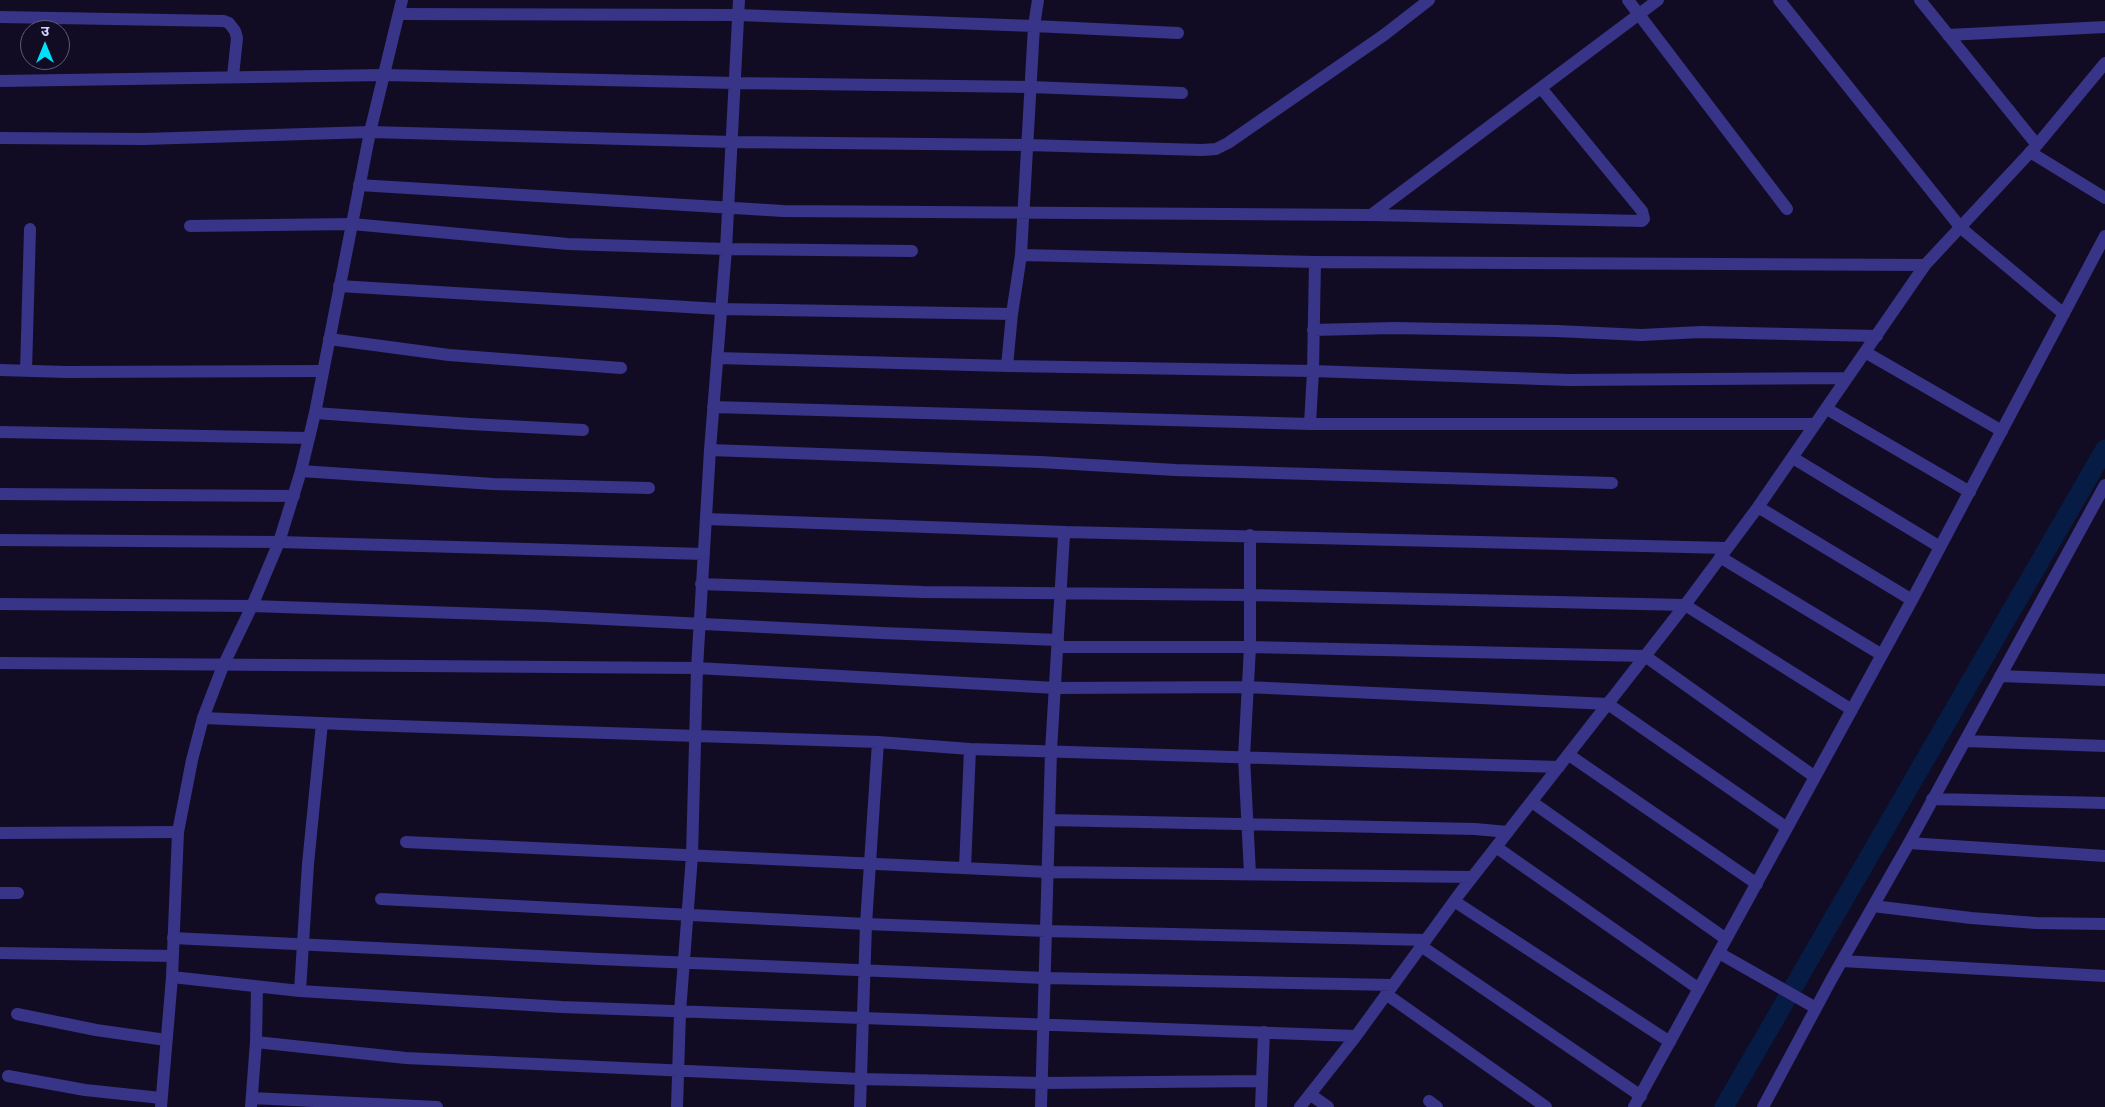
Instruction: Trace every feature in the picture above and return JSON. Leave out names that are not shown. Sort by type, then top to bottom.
[{"type":"street","points":[[8,1076],[161,1103],[172,977],[178,832],[192,760],[203,718],[223,666],[252,606],[279,542],[301,471],[310,438],[370,132],[402,0]]},
{"type":"street","points":[[677,1107],[680,1012],[692,856],[696,668],[720,309],[726,249],[739,0]]},
{"type":"street","points":[[1008,366],[1012,314],[1020,255],[1034,26],[1038,0]]},
{"type":"street","points":[[0,138],[144,139],[370,132],[732,142],[1216,149],[1228,143],[1384,35],[1430,0]]},
{"type":"street","points":[[1628,0],[1787,209]]},
{"type":"street","points":[[1371,215],[1658,0]]},
{"type":"street","points":[[1779,0],[1961,228],[2064,314]]},
{"type":"street","points":[[1920,0],[2033,148],[2105,198]]},
{"type":"street","points":[[399,14],[738,15],[1178,33]]},
{"type":"street","points":[[0,17],[224,21],[229,23],[236,31],[233,76]]},
{"type":"street","points":[[1948,36],[2105,27]]},
{"type":"street","points":[[1300,1107],[1356,1036],[1472,877],[1569,756],[1724,553],[1793,458],[1925,265],[2033,148],[2105,63]]},
{"type":"street","points":[[0,81],[384,75],[1031,87],[1182,93]]},
{"type":"street","points":[[359,185],[727,209],[861,213],[1371,215],[1642,221],[1644,219],[1642,211],[1541,88]]},
{"type":"street","points":[[190,226],[352,224],[568,244],[726,249],[912,251]]},
{"type":"street","points":[[26,371],[30,229]]},
{"type":"street","points":[[381,899],[866,924],[1423,943],[1637,1101],[1912,600],[2105,236]]},
{"type":"street","points":[[1020,255],[1315,262],[1925,265]]},
{"type":"street","points":[[1310,424],[1315,262]]},
{"type":"street","points":[[339,286],[720,309],[1012,314]]},
{"type":"street","points":[[1314,330],[1393,328],[1557,331],[1641,335],[1701,332],[1877,336]]},
{"type":"street","points":[[329,339],[449,355],[621,368]]},
{"type":"street","points":[[1865,352],[2002,431]]},
{"type":"street","points":[[717,358],[1008,366],[1313,371],[1569,380],[1847,378]]},
{"type":"street","points":[[0,370],[322,371]]},
{"type":"street","points":[[714,407],[1310,424],[1815,424]]},
{"type":"street","points":[[1827,409],[1970,492]]},
{"type":"street","points":[[315,413],[583,430]]},
{"type":"street","points":[[0,432],[310,438]]},
{"type":"street","points":[[710,450],[1040,462],[1175,470],[1612,482]]},
{"type":"street","points":[[1793,458],[1940,547]]},
{"type":"street","points":[[301,471],[493,484],[649,488]]},
{"type":"street","points":[[1764,1107],[1816,1008],[2103,493]]},
{"type":"street","points":[[0,494],[294,496]]},
{"type":"street","points":[[1758,507],[1912,600]]},
{"type":"street","points":[[706,519],[1066,532],[1250,535],[1724,553],[1882,655]]},
{"type":"street","points":[[1041,1107],[1051,751],[1060,592],[1064,535],[1066,532]]},
{"type":"street","points":[[1250,535],[1250,647],[1244,757],[1250,874]]},
{"type":"street","points":[[0,540],[279,542],[704,554]]},
{"type":"street","points":[[701,584],[923,592],[1251,595],[1685,605],[1852,710]]},
{"type":"street","points":[[0,604],[252,606],[545,616],[1058,643],[1645,656],[1815,777]]},
{"type":"street","points":[[0,663],[696,668],[1056,688],[1247,686],[1608,704],[1787,828]]},
{"type":"street","points":[[2000,676],[2105,680]]},
{"type":"street","points":[[203,718],[878,742],[970,749],[1559,767]]},
{"type":"street","points":[[300,991],[302,944],[322,723]]},
{"type":"street","points":[[1964,741],[2105,746]]},
{"type":"street","points":[[860,1107],[866,924],[872,863],[878,742]]},
{"type":"street","points":[[965,868],[970,749]]},
{"type":"street","points":[[1569,756],[1756,884]]},
{"type":"street","points":[[1932,799],[2105,803]]},
{"type":"street","points":[[1532,802],[1726,939]]},
{"type":"street","points":[[1049,820],[1247,826],[1474,829],[1508,832]]},
{"type":"street","points":[[0,832],[178,832]]},
{"type":"street","points":[[406,842],[1048,872],[1472,877]]},
{"type":"street","points":[[1909,843],[2105,856]]},
{"type":"street","points":[[1496,847],[1699,989]]},
{"type":"street","points":[[0,893],[18,893]]},
{"type":"street","points":[[1454,901],[1670,1042]]},
{"type":"street","points":[[1873,906],[1971,918],[2036,923],[2105,924]]},
{"type":"street","points":[[173,938],[1045,978],[1390,990],[1546,1107]]},
{"type":"street","points":[[0,953],[172,956]]},
{"type":"street","points":[[1719,953],[1816,1008]]},
{"type":"street","points":[[1842,961],[2105,976]]},
{"type":"street","points":[[172,977],[300,991],[552,1006],[680,1012],[862,1016],[1356,1036]]},
{"type":"street","points":[[257,987],[256,1042],[251,1102],[437,1107]]},
{"type":"street","points":[[17,1014],[96,1030],[166,1040]]},
{"type":"street","points":[[1261,1107],[1264,1032]]},
{"type":"street","points":[[256,1042],[406,1058],[861,1079],[1042,1083],[1262,1081]]},
{"type":"street","points":[[1311,1095],[1328,1107]]},
{"type":"waterway","points":[[1724,1107],[2105,449]]}]
